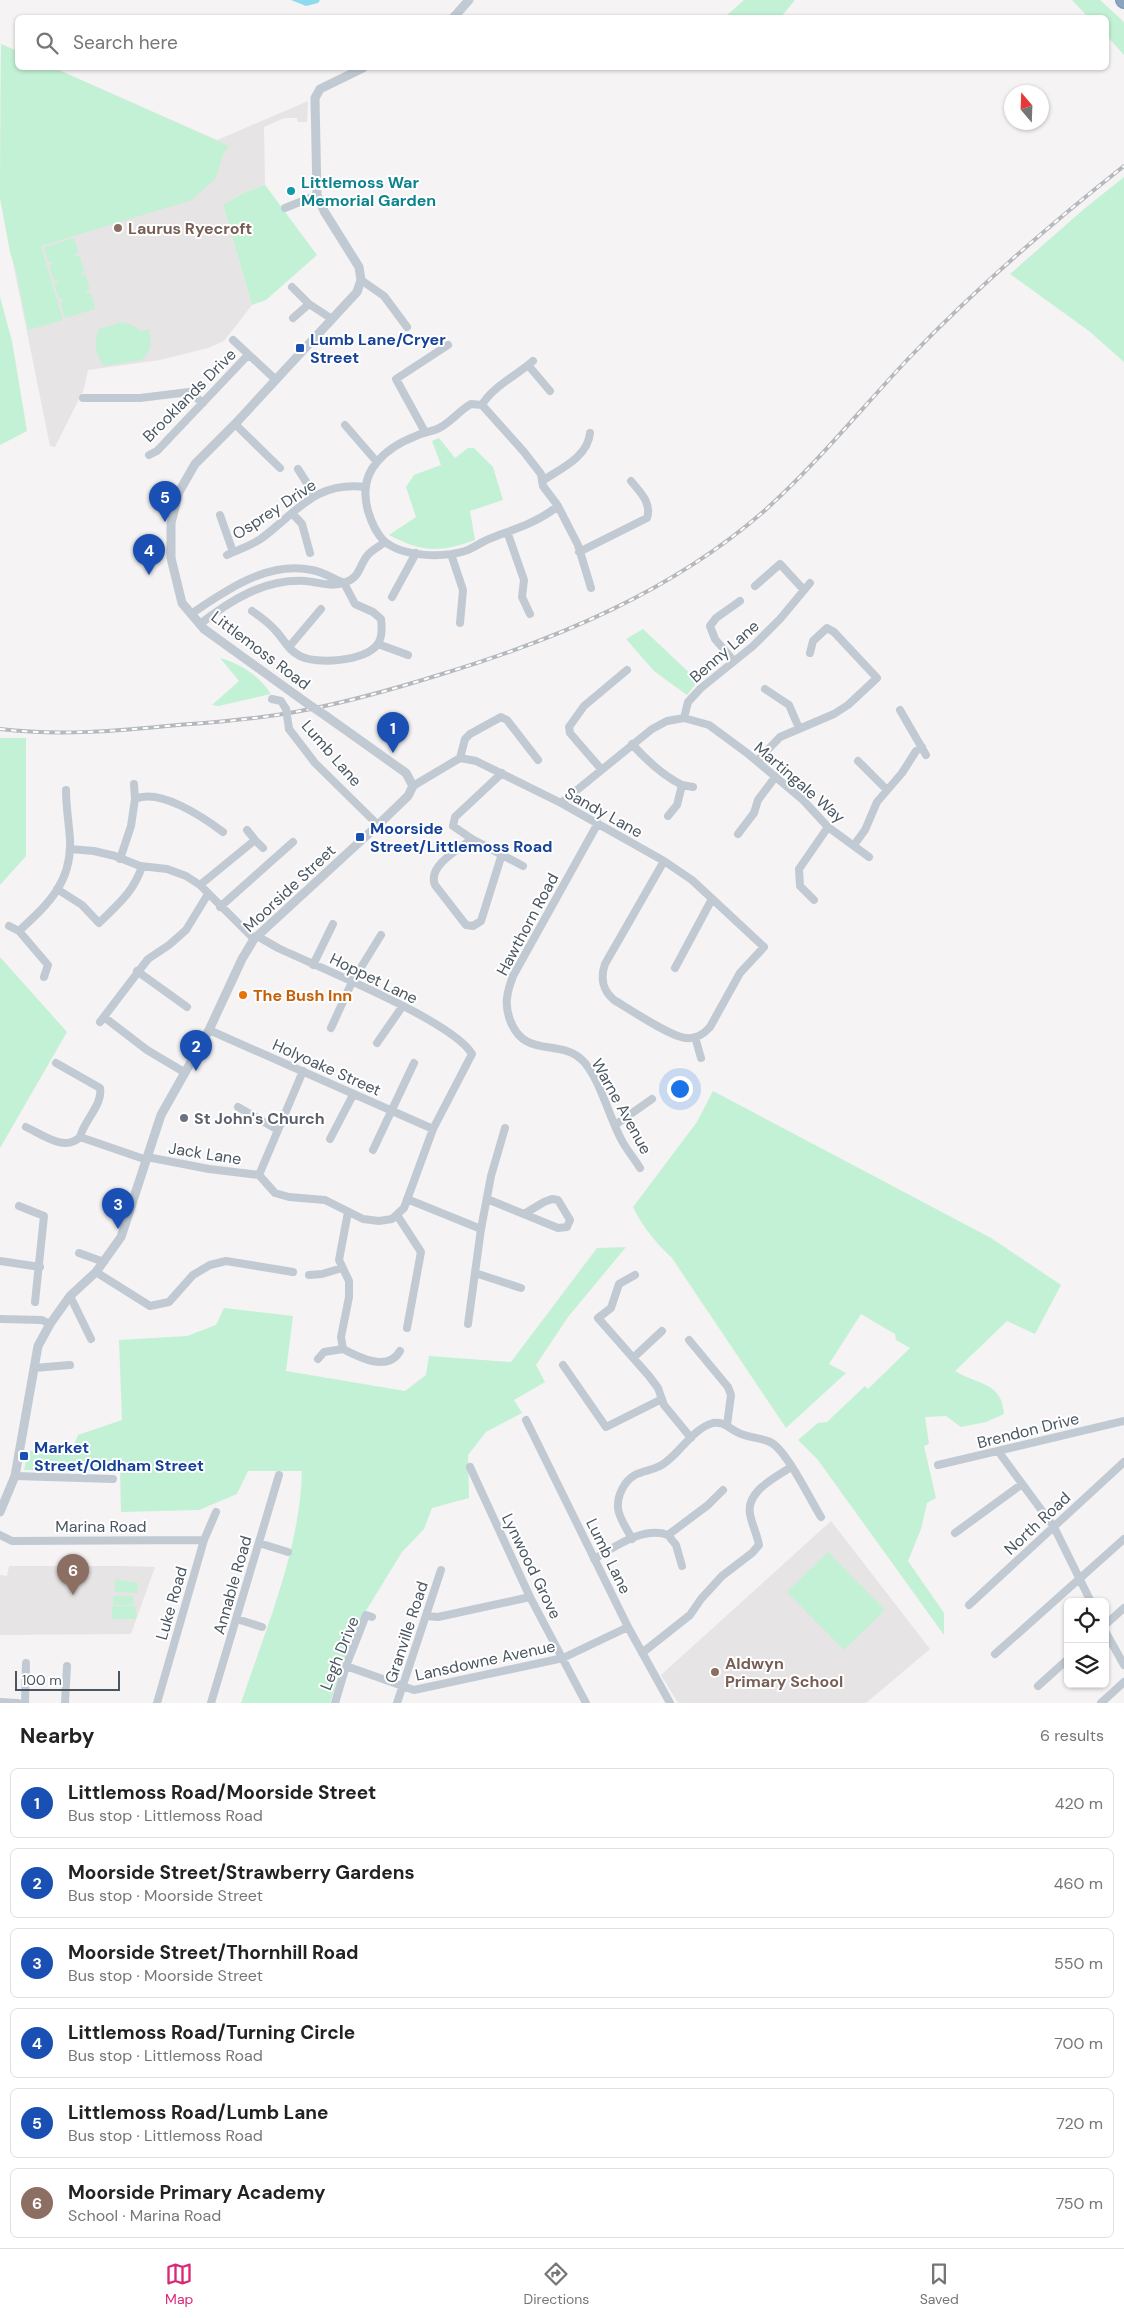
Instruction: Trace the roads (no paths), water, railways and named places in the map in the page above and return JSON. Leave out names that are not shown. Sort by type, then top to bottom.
[{"type":"street","points":[[456,15],[469,0]]},
{"type":"street","points":[[280,468],[235,424],[357,292],[360,280],[359,267],[324,212],[317,195],[316,94],[320,89],[359,70]]},
{"type":"street","points":[[285,208],[317,195]]},
{"type":"street","points":[[360,280],[384,296],[407,327]]},
{"type":"street","points":[[292,287],[309,304],[332,320]]},
{"type":"street","points":[[293,318],[309,304]]},
{"type":"street","points":[[233,340],[276,380]]},
{"type":"street","points":[[396,379],[448,345]]},
{"type":"street","name":"Brooklands Drive","points":[[149,455],[157,451],[248,355]]},
{"type":"street","points":[[482,405],[494,390],[531,363],[550,391]]},
{"type":"street","points":[[390,371],[425,432]]},
{"type":"street","points":[[82,398],[140,398],[189,392],[202,403]]},
{"type":"street","points":[[558,506],[508,534],[489,539],[466,551],[452,554],[416,553],[404,551],[385,542],[377,532],[365,500],[370,472],[385,453],[425,432],[441,427],[471,404],[482,405],[524,452],[541,478],[543,486],[558,506],[578,545],[591,588]]},
{"type":"street","name":"Littlemoss Road","points":[[235,424],[195,464],[179,492],[172,523],[171,558],[182,604],[204,629],[406,774],[413,786]]},
{"type":"street","points":[[345,425],[377,462]]},
{"type":"street","points":[[541,478],[583,452],[590,441],[590,433]]},
{"type":"street","points":[[298,469],[315,496]]},
{"type":"street","points":[[579,552],[647,518],[649,512],[646,501],[631,482]]},
{"type":"street","name":"Osprey Drive","points":[[220,515],[230,554],[260,539],[315,496],[341,486],[366,487]]},
{"type":"street","points":[[292,513],[302,524],[310,553]]},
{"type":"street","points":[[508,534],[524,580],[522,597],[530,614]]},
{"type":"street","points":[[200,624],[237,599],[264,586],[281,582],[306,581],[329,586],[344,583],[358,575],[367,556],[385,542]]},
{"type":"street","points":[[392,597],[416,553]]},
{"type":"street","points":[[452,554],[463,590],[460,623]]},
{"type":"street","points":[[778,556],[780,564],[804,590]]},
{"type":"street","points":[[755,586],[780,564]]},
{"type":"street","points":[[191,614],[236,585],[274,571],[293,568],[313,570],[344,583],[356,604],[373,612],[381,619],[383,630],[378,644],[370,650],[334,661],[312,662],[298,655],[267,622],[252,611]]},
{"type":"street","name":"Benny Lane","points":[[684,718],[688,702],[701,688],[780,619],[810,583]]},
{"type":"street","points":[[734,661],[715,639],[710,626],[716,618],[740,601]]},
{"type":"street","points":[[289,647],[321,609]]},
{"type":"street","points":[[757,761],[780,737],[834,714],[848,705],[877,678],[834,632],[827,628],[814,641],[810,652]]},
{"type":"street","points":[[378,644],[408,655]]},
{"type":"street","points":[[601,769],[570,733],[569,727],[584,706],[627,670]]},
{"type":"street","points":[[765,689],[789,705],[799,728]]},
{"type":"street","name":"Lumb Lane","points":[[272,699],[281,701],[286,709],[289,729],[316,763],[378,825]]},
{"type":"street","points":[[900,710],[926,755]]},
{"type":"street","points":[[413,786],[460,758],[465,739],[470,734],[501,717],[507,720],[538,760]]},
{"type":"street","points":[[561,804],[656,725],[673,719],[684,718]]},
{"type":"street","name":"Martingale Way","points":[[684,718],[709,725],[757,761],[804,800],[828,827],[869,857]]},
{"type":"street","points":[[632,744],[649,763],[667,778],[682,785],[694,787]]},
{"type":"street","points":[[854,845],[865,830],[877,802],[902,773],[916,751],[922,747]]},
{"type":"street","name":"Sandy Lane","points":[[460,758],[476,761],[502,773],[664,861],[692,880],[764,947],[740,973],[710,1027],[695,1037]]},
{"type":"street","points":[[858,761],[887,790]]},
{"type":"street","points":[[502,773],[455,817],[453,826],[472,839],[523,866]]},
{"type":"street","points":[[738,834],[754,813],[758,800],[776,776]]},
{"type":"street","points":[[120,859],[131,826],[135,799],[134,784]]},
{"type":"street","points":[[668,816],[677,805],[682,785]]},
{"type":"street","name":"Moorside Street","points":[[0,1512],[2,1500],[14,1476],[38,1346],[50,1324],[70,1296],[96,1272],[120,1237],[161,1115],[209,1030],[242,959],[256,937],[378,825],[408,796],[413,786]]},
{"type":"street","points":[[19,931],[50,902],[63,880],[70,849],[66,790]]},
{"type":"street","points":[[135,799],[143,796],[162,798],[185,808],[223,832]]},
{"type":"street","name":"Hawthorn Road","points":[[508,1014],[506,998],[514,976],[598,824]]},
{"type":"street","points":[[814,900],[800,886],[799,869],[828,827]]},
{"type":"street","points":[[247,830],[263,848]]},
{"type":"street","points":[[472,839],[438,867],[433,877],[435,885],[466,925],[476,925],[482,918],[502,854]]},
{"type":"street","points":[[200,886],[255,840]]},
{"type":"street","points":[[220,906],[293,842]]},
{"type":"street","name":"Hoppet Lane","points":[[70,849],[94,852],[142,866],[177,872],[200,886],[256,937],[431,1021],[465,1043],[472,1054],[433,1129]]},
{"type":"street","points":[[664,861],[605,964],[602,981],[605,990],[614,1000],[675,1035],[685,1038],[695,1037],[701,1058]]},
{"type":"street","points":[[91,930],[129,894],[138,880],[142,866]]},
{"type":"street","points":[[58,889],[82,905],[99,923]]},
{"type":"street","points":[[184,1072],[147,1050],[102,1019],[148,959],[169,945],[186,930],[208,894]]},
{"type":"street","points":[[675,968],[712,899]]},
{"type":"street","points":[[313,964],[333,924]]},
{"type":"street","points":[[9,926],[19,931],[48,965],[44,976]]},
{"type":"street","points":[[331,1028],[352,982],[381,935]]},
{"type":"street","points":[[137,971],[187,1006]]},
{"type":"street","points":[[377,1043],[402,1007]]},
{"type":"street","name":"Warne Avenue","points":[[508,1014],[519,1038],[532,1044],[567,1051],[585,1063],[621,1140],[640,1168]]},
{"type":"street","name":"Holyoake Street","points":[[209,1030],[433,1129]]},
{"type":"street","points":[[26,1127],[65,1144],[75,1142],[80,1137],[100,1099],[100,1088],[56,1063]]},
{"type":"street","points":[[373,1150],[414,1064]]},
{"type":"street","points":[[303,1071],[259,1174],[275,1193],[289,1197],[324,1200],[363,1219],[379,1221],[392,1219],[404,1208],[433,1129]]},
{"type":"street","points":[[330,1138],[354,1095]]},
{"type":"street","points":[[615,1125],[652,1099]]},
{"type":"street","points":[[238,1106],[278,1130]]},
{"type":"street","points":[[468,1324],[481,1229],[506,1128]]},
{"type":"street","name":"Jack Lane","points":[[80,1137],[147,1158],[259,1174]]},
{"type":"street","points":[[407,1199],[481,1229]]},
{"type":"street","points":[[487,1199],[558,1228],[567,1226],[570,1220],[558,1200],[552,1199],[524,1214]]},
{"type":"street","points":[[19,1206],[44,1216],[36,1302]]},
{"type":"street","points":[[344,1349],[341,1337],[349,1297],[349,1281],[339,1260],[348,1212]]},
{"type":"street","points":[[396,1215],[421,1252],[407,1328]]},
{"type":"street","points":[[79,1253],[104,1262]]},
{"type":"street","points":[[0,1262],[40,1267]]},
{"type":"street","points":[[96,1272],[150,1306],[169,1302],[193,1275],[210,1265],[226,1262],[293,1272]]},
{"type":"street","points":[[309,1275],[322,1274],[342,1268]]},
{"type":"street","points":[[476,1273],[521,1288]]},
{"type":"street","points":[[635,1275],[619,1284],[611,1308],[598,1318],[658,1388],[662,1400],[672,1417],[691,1438]]},
{"type":"street","points":[[70,1296],[91,1338]]},
{"type":"street","points":[[0,1319],[42,1320],[50,1324]]},
{"type":"street","points":[[633,1358],[662,1331]]},
{"type":"street","points":[[689,1340],[728,1386],[731,1395],[727,1425]]},
{"type":"street","points":[[318,1359],[324,1352],[344,1349],[375,1362],[390,1362],[396,1359],[400,1351]]},
{"type":"street","points":[[564,1364],[606,1427],[662,1400]]},
{"type":"street","points":[[34,1368],[70,1365]]},
{"type":"street","name":"Lumb Lane","points":[[526,1420],[628,1627],[670,1703]]},
{"type":"street","name":"Brendon Drive","points":[[938,1465],[1124,1421]]},
{"type":"street","points":[[632,1539],[618,1507],[621,1492],[628,1481],[635,1475],[652,1470],[666,1462],[691,1438],[713,1423],[727,1425],[744,1435],[771,1442],[791,1467],[821,1517]]},
{"type":"street","points":[[998,1451],[1054,1527],[1089,1598]]},
{"type":"street","name":"North Road","points":[[969,1605],[1124,1462]]},
{"type":"street","name":"Lynwood Grove","points":[[470,1467],[530,1597],[586,1703]]},
{"type":"street","points":[[642,1652],[690,1615],[701,1599],[722,1576],[752,1553],[759,1545],[750,1514],[752,1500],[758,1490],[791,1467]]},
{"type":"street","name":"Annable Road","points":[[211,1703],[279,1475]]},
{"type":"street","points":[[14,1476],[113,1479]]},
{"type":"street","points":[[955,1533],[1022,1484]]},
{"type":"street","points":[[668,1535],[708,1505],[723,1490]]},
{"type":"street","name":"Luke Road","points":[[157,1703],[204,1540],[216,1512]]},
{"type":"street","points":[[594,1559],[632,1539],[658,1532],[668,1535],[676,1546],[682,1566]]},
{"type":"street","name":"Marina Road","points":[[0,1535],[12,1541],[204,1540]]},
{"type":"street","points":[[996,1654],[1124,1540]]},
{"type":"street","points":[[259,1543],[288,1552]]},
{"type":"street","name":"Granville Road","points":[[397,1703],[441,1570]]},
{"type":"street","points":[[426,1616],[438,1617],[530,1597]]},
{"type":"street","points":[[1109,1621],[1124,1608]]},
{"type":"street","name":"Legh Drive","points":[[335,1703],[346,1666],[366,1615],[372,1617]]},
{"type":"street","points":[[237,1619],[262,1627]]},
{"type":"street","name":"Lansdowne Avenue","points":[[346,1666],[414,1690],[563,1658],[628,1627]]},
{"type":"street","points":[[1109,1638],[1124,1665]]},
{"type":"street","points":[[25,1703],[26,1663]]},
{"type":"street","points":[[1038,1686],[1064,1663]]},
{"type":"street","points":[[65,1703],[67,1666]]},
{"type":"street","points":[[1101,1703],[1124,1682]]},
{"type":"street","points":[[0,1702],[18,1703]]},
{"type":"water","points":[[291,0],[320,0],[318,3],[306,6]]},
{"type":"railway","points":[[0,729],[44,732],[111,731],[252,718],[314,708],[424,680],[485,660],[528,645],[611,610],[690,566],[728,540],[763,512],[801,475],[908,359],[959,308],[1040,235],[1124,166]]},
{"type":"place","name":"Littlemoss War Memorial Garden","points":[[291,191]]},
{"type":"place","name":"Laurus Ryecroft","points":[[118,228]]},
{"type":"place","name":"Lumb Lane/Cryer Street","points":[[300,348]]},
{"type":"place","name":"Littlemoss Road/Lumb Lane","points":[[165,522]]},
{"type":"place","name":"Littlemoss Road/Turning Circle","points":[[149,575]]},
{"type":"place","name":"Littlemoss Road/Moorside Street","points":[[393,753]]},
{"type":"place","name":"Moorside Street/Littlemoss Road","points":[[360,837]]},
{"type":"place","name":"The Bush Inn","points":[[243,995]]},
{"type":"place","name":"Moorside Street/Strawberry Gardens","points":[[196,1071]]},
{"type":"place","name":"St John's Church","points":[[184,1118]]},
{"type":"place","name":"Moorside Street/Thornhill Road","points":[[118,1229]]},
{"type":"place","name":"Market Street/Oldham Street","points":[[24,1456]]},
{"type":"place","name":"Moorside Primary Academy","points":[[73,1595]]},
{"type":"place","name":"Aldwyn Primary School","points":[[715,1672]]}]
